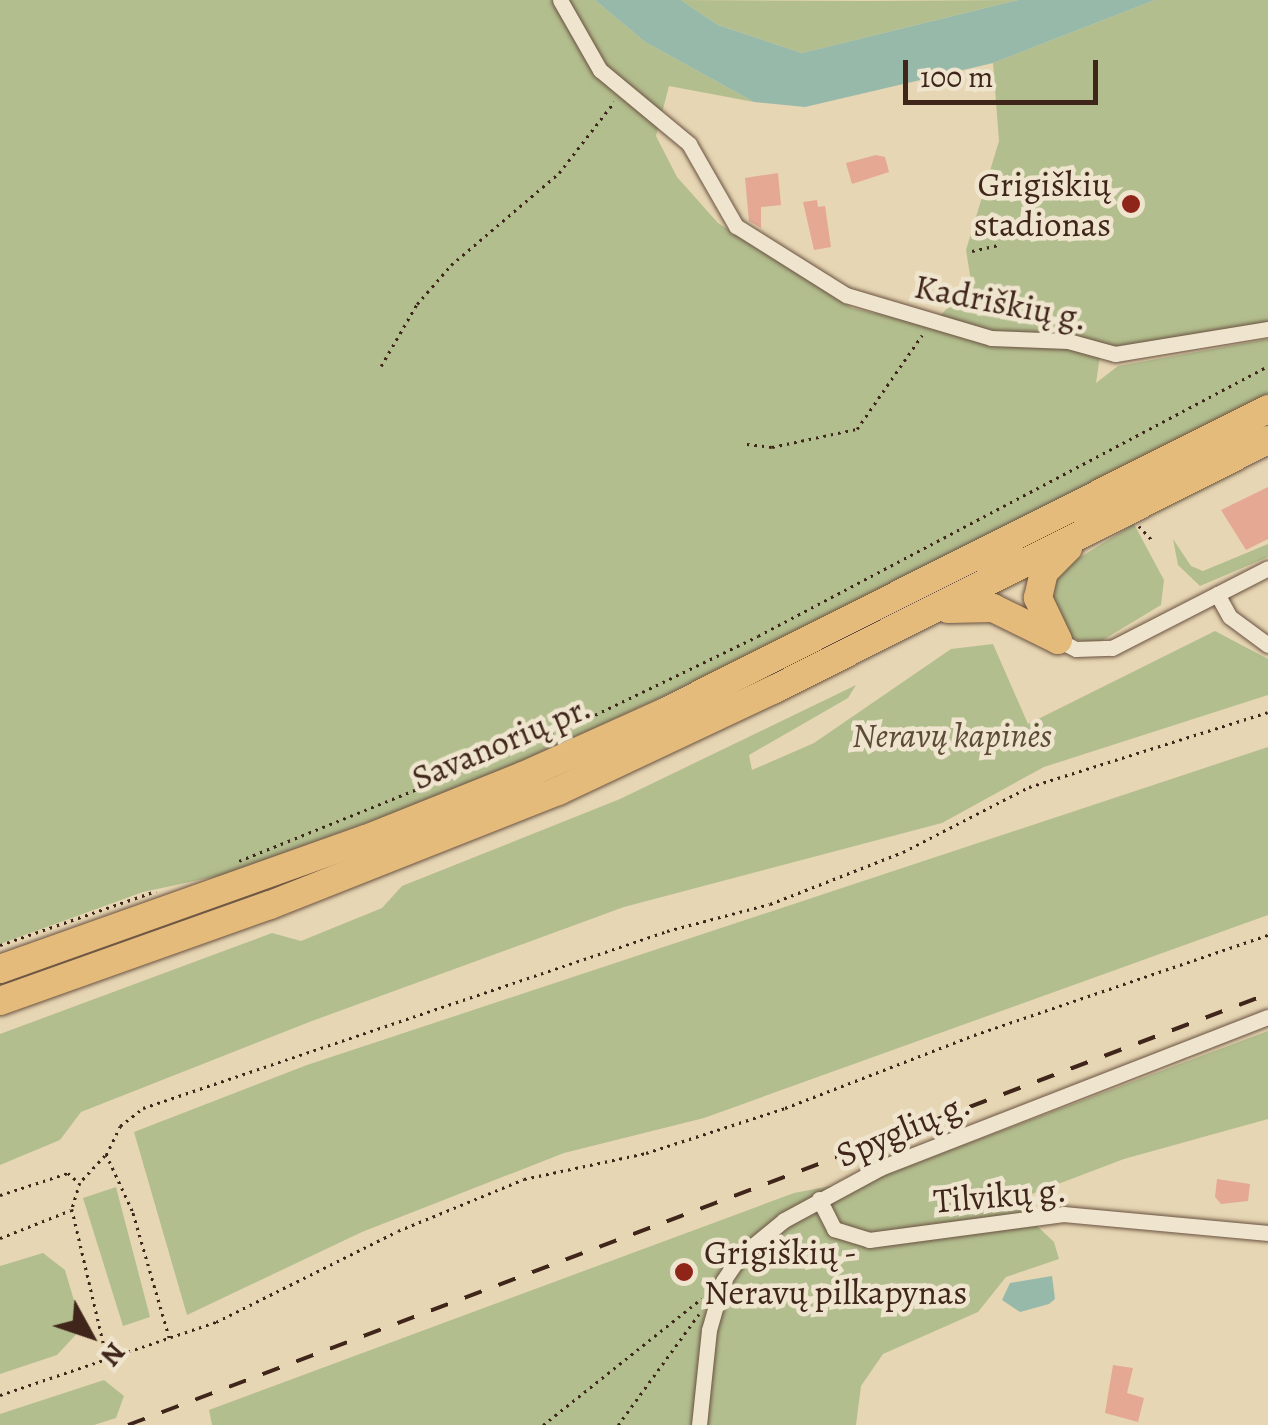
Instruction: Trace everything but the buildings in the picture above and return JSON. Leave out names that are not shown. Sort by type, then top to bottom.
[{"type":"highway","name":"Savanorių pr.","points":[[0,970],[366,840],[663,713],[1268,408]]},
{"type":"highway","points":[[0,1001],[270,906],[558,790],[925,613],[1268,440]]},
{"type":"highway","points":[[1058,640],[1040,610],[1040,584],[1044,572],[1095,527]]},
{"type":"highway","points":[[925,613],[993,608],[1058,640]]},
{"type":"highway","points":[[0,955],[366,840]]},
{"type":"street","name":"Kadriškių g.","points":[[560,0],[620,92],[688,144],[723,208],[760,246],[872,307],[934,316],[990,338],[1068,341],[1115,354],[1268,329]]},
{"type":"street","points":[[1058,640],[1076,650],[1112,648],[1268,568]]},
{"type":"street","points":[[1218,594],[1237,624],[1268,645]]},
{"type":"street","name":"Spyglių g.","points":[[699,1425],[709,1330],[723,1281],[763,1236],[819,1199],[922,1150],[1268,1017]]},
{"type":"street","name":"Tilvikų g.","points":[[819,1199],[834,1229],[869,1240],[1063,1214],[1268,1233]]},
{"type":"path","points":[[381,366],[417,304],[451,265],[559,173],[620,92]]},
{"type":"path","points":[[972,251],[998,245]]},
{"type":"path","points":[[747,444],[772,447],[858,429],[934,316]]},
{"type":"path","points":[[228,865],[568,728],[758,636],[1268,366]]},
{"type":"path","points":[[108,1358],[72,1209],[80,1183],[106,1155],[120,1126],[143,1108],[668,930],[770,904],[918,845],[1029,787],[1268,712]]},
{"type":"path","points":[[0,945],[165,888]]},
{"type":"path","points":[[0,1394],[261,1304],[398,1231],[524,1179],[646,1153],[785,1108],[974,1035],[1268,935]]},
{"type":"path","points":[[106,1155],[132,1211],[168,1338]]},
{"type":"path","points":[[0,1195],[68,1174],[80,1183]]},
{"type":"path","points":[[0,1238],[72,1209]]},
{"type":"path","points":[[543,1425],[723,1281]]},
{"type":"path","points":[[618,1425],[723,1281]]},
{"type":"green space","points":[[0,0],[595,0],[645,42],[754,102],[669,86],[656,136],[677,177],[718,223],[852,308],[917,323],[942,314],[971,281],[966,250],[999,141],[993,63],[1155,0],[1268,0],[1268,324],[1101,349],[1096,383],[1118,366],[1268,339],[1268,395],[662,697],[462,788],[223,875],[143,892],[0,944]]},
{"type":"green space","points":[[681,0],[1018,0],[802,53],[718,25]]},
{"type":"green space","points":[[1134,524],[1164,580],[1161,605],[1098,643],[1077,640],[1059,629],[1048,577]]},
{"type":"green space","points":[[1173,539],[1191,566],[1203,571],[1268,544],[1268,557],[1200,586],[1178,565]]},
{"type":"green space","name":"Neravų kapinės","points":[[1215,631],[1268,659],[1268,695],[1044,767],[942,823],[624,907],[312,1021],[81,1112],[60,1140],[0,1165],[0,1034],[272,933],[301,941],[382,908],[402,886],[620,799],[856,685],[848,698],[749,755],[752,770],[814,743],[951,649],[993,644],[1028,724]]},
{"type":"green space","points":[[1268,747],[1268,915],[704,1118],[564,1153],[362,1232],[187,1315],[134,1132],[307,1065]]},
{"type":"green space","points":[[1268,1031],[1268,1119],[1124,1159],[1029,1195],[1020,1210],[1054,1242],[1059,1259],[1006,1277],[978,1312],[883,1354],[861,1386],[856,1425],[212,1425],[209,1410],[794,1193],[878,1177]]},
{"type":"green space","points":[[116,1187],[150,1317],[123,1326],[83,1198]]},
{"type":"green space","points":[[43,1253],[65,1270],[82,1328],[57,1355],[0,1374],[0,1266]]},
{"type":"green space","points":[[104,1380],[124,1396],[116,1418],[94,1425],[0,1425],[0,1414]]},
{"type":"shaded area","points":[[595,0],[681,0],[718,25],[802,53],[1018,0],[1155,0],[993,63],[805,107],[754,102],[645,42]]},
{"type":"shaded area","points":[[1052,1276],[1055,1299],[1049,1304],[1020,1312],[1002,1300],[1010,1283]]},
{"type":"railway","points":[[128,1425],[1268,994]]},
{"type":"place","name":"Grigiškių stadionas","points":[[1131,204]]},
{"type":"place","name":"Grigiškių - Neravų pilkapynas","points":[[684,1272]]}]
